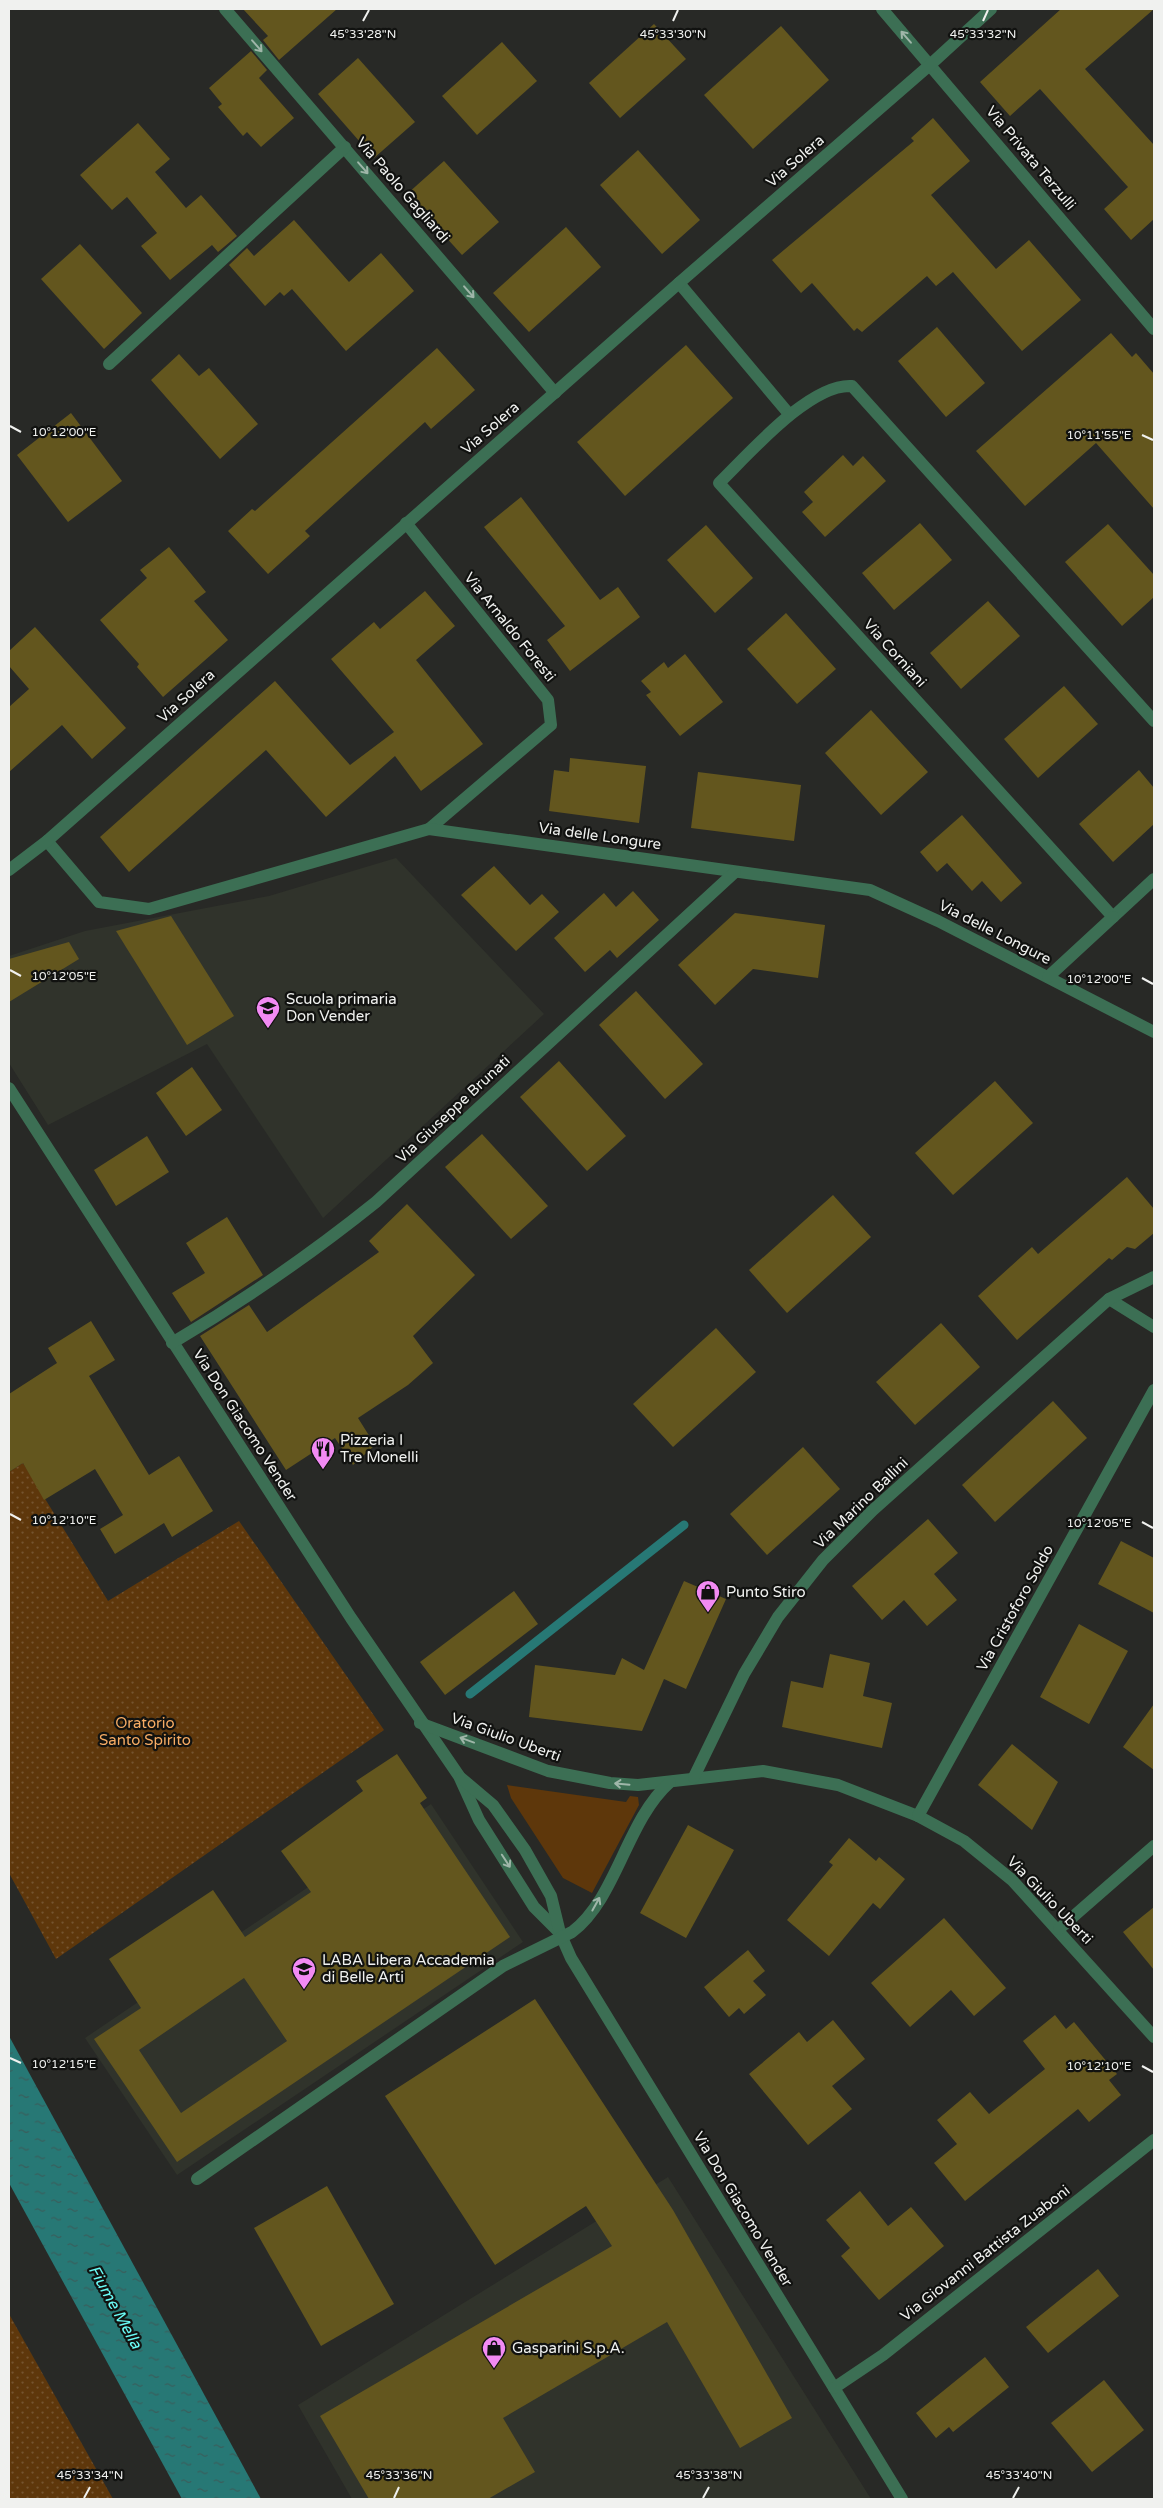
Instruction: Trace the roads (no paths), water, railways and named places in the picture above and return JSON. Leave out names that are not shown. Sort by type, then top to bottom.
[{"type":"street","name":"Via Paolo Gagliardi","points":[[225,9],[555,392]]},
{"type":"street","name":"Via Privata Terzulli","points":[[882,9],[931,64],[1154,329]]},
{"type":"street","name":"Via Solera","points":[[9,870],[46,841],[679,283],[931,64],[991,9]]},
{"type":"street","points":[[109,364],[345,146]]},
{"type":"street","points":[[679,283],[789,414]]},
{"type":"street","name":"Via Corniani","points":[[1113,917],[720,483],[789,414],[839,385],[852,386],[1154,721]]},
{"type":"street","name":"Via Arnaldo Foresti","points":[[406,524],[548,700],[551,725],[429,828]]},
{"type":"street","name":"Via delle Longure","points":[[46,841],[99,902],[149,909],[429,828],[870,890],[938,921],[1154,1032]]},
{"type":"street","name":"Via Giuseppe Brunati","points":[[172,1344],[246,1299],[316,1250],[376,1202],[735,872]]},
{"type":"street","points":[[1048,977],[1154,879]]},
{"type":"street","name":"Via Don Giacomo Vender","points":[[9,1088],[172,1344],[420,1723],[459,1776],[479,1820],[534,1907],[561,1935]]},
{"type":"street","name":"Via Marino Ballini","points":[[694,1777],[744,1674],[778,1618],[823,1560],[873,1510],[1109,1299],[1154,1277]]},
{"type":"street","points":[[1109,1299],[1154,1327]]},
{"type":"street","name":"Via Cristoforo Soldo","points":[[918,1816],[1154,1390]]},
{"type":"street","name":"Via Giulio Uberti","points":[[420,1723],[548,1772],[624,1785],[670,1782],[694,1777],[763,1771],[838,1785],[918,1816],[964,1841],[1012,1880],[1154,2037]]},
{"type":"street","name":"Via Don Giacomo Vender","points":[[459,1776],[494,1805],[525,1850],[552,1896],[561,1935],[571,1958],[902,2499]]},
{"type":"street","points":[[197,2179],[503,1966],[582,1924],[590,1916],[650,1803],[670,1782]]},
{"type":"street","points":[[1059,1930],[1154,1846]]},
{"type":"street","name":"Via Giovanni Battista Zuaboni","points":[[834,2388],[883,2355],[1154,2140]]},
{"type":"water","name":"Fiume Mella","points":[[9,2036],[261,2499],[182,2499],[9,2183]]},
{"type":"waterway","points":[[470,1694],[684,1525]]},
{"type":"place","name":"Scuola primaria Don Vender","points":[[268,1029]]},
{"type":"place","name":"Pizzeria I Tre Monelli","points":[[323,1470]]},
{"type":"place","name":"Punto Stiro","points":[[708,1613]]},
{"type":"place","name":"LABA Libera Accademia di Belle Arti","points":[[304,1990]]},
{"type":"place","name":"Gasparini S.p.A.","points":[[494,2369]]},
{"type":"park label","name":"Oratorio Santo Spirito","points":[[145,1732]]}]
